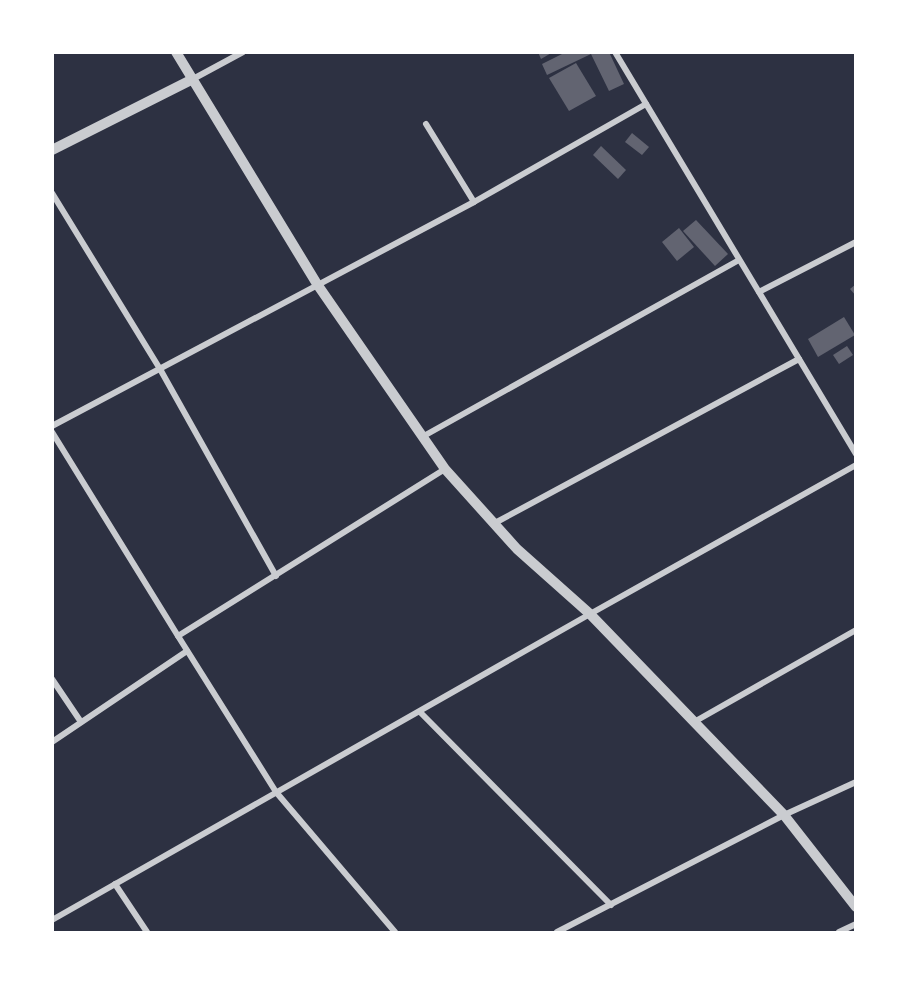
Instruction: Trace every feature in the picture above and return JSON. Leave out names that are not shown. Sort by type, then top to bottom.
[{"type":"street","points":[[176,52],[316,284],[445,469],[517,549],[590,614],[784,815],[855,907]]},
{"type":"street","points":[[52,150],[243,52]]},
{"type":"street","points":[[615,52],[855,453]]},
{"type":"street","points":[[52,426],[474,202],[646,104]]},
{"type":"street","points":[[426,124],[474,202]]},
{"type":"street","points":[[52,193],[160,369],[276,576]]},
{"type":"street","points":[[759,292],[855,242]]},
{"type":"street","points":[[422,437],[739,260]]},
{"type":"street","points":[[493,524],[798,359]]},
{"type":"street","points":[[52,432],[276,792],[395,933]]},
{"type":"street","points":[[52,920],[855,465]]},
{"type":"street","points":[[177,636],[445,469]]},
{"type":"street","points":[[694,722],[855,630]]},
{"type":"street","points":[[52,742],[187,651]]},
{"type":"street","points":[[52,679],[81,722]]},
{"type":"street","points":[[420,712],[611,905]]},
{"type":"street","points":[[557,933],[784,815],[855,782]]},
{"type":"street","points":[[115,884],[147,933]]},
{"type":"street","points":[[839,933],[855,924]]},
{"type":"building","points":[[538,52],[553,52],[541,59]]},
{"type":"building","points":[[566,52],[609,52],[624,84],[609,91],[591,54],[547,75],[542,64]]},
{"type":"building","points":[[576,63],[596,96],[569,111],[549,78]]},
{"type":"building","points":[[632,133],[649,147],[642,155],[625,142]]},
{"type":"building","points":[[601,146],[626,170],[618,179],[593,155]]},
{"type":"building","points":[[696,220],[728,254],[715,266],[683,231]]},
{"type":"building","points":[[679,228],[694,247],[677,261],[662,242]]},
{"type":"building","points":[[856,284],[856,296],[850,289]]},
{"type":"building","points":[[844,317],[855,335],[818,357],[808,339]]},
{"type":"building","points":[[847,346],[853,355],[839,364],[833,355]]}]
